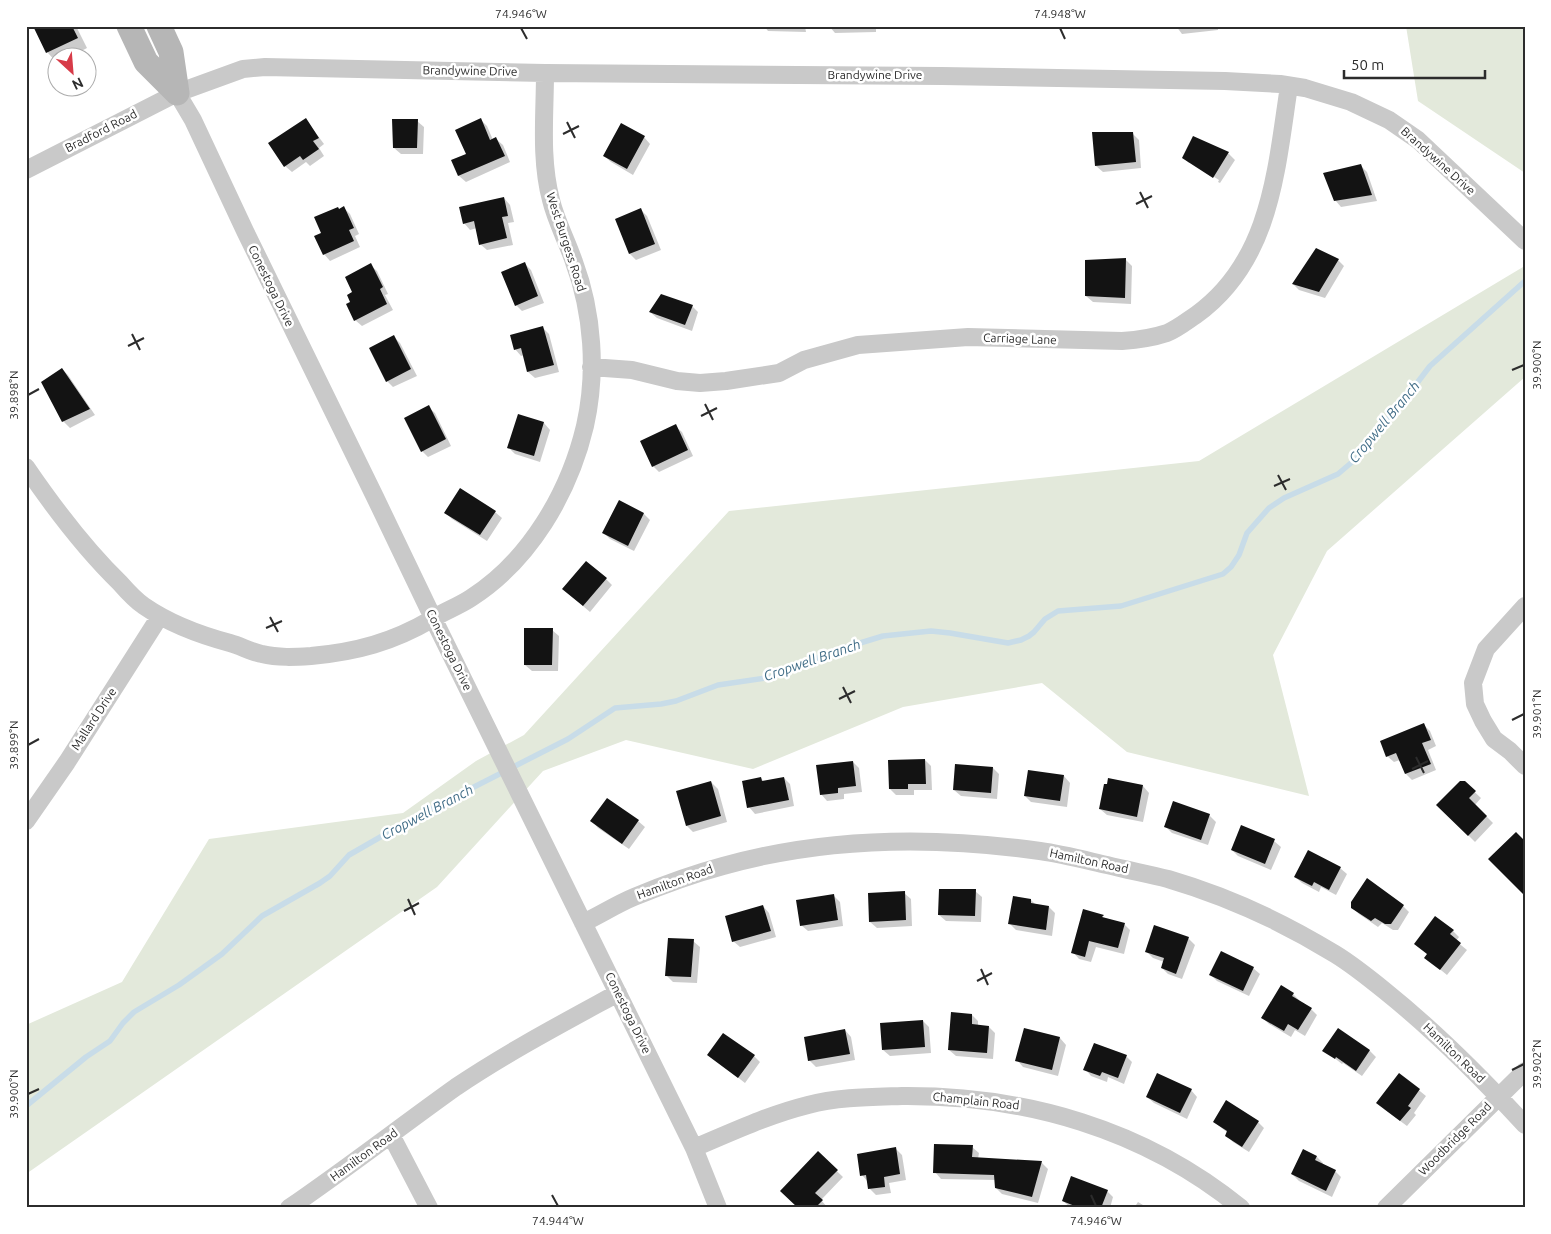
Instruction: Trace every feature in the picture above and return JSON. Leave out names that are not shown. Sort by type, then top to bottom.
[{"type":"street","name":"Conestoga Drive","points":[[128,26],[146,62],[177,93],[193,120],[433,618],[694,1148],[718,1208]]},
{"type":"street","name":"Conestoga Drive","points":[[159,26],[171,52],[177,93]]},
{"type":"street","name":"Brandywine Drive","points":[[177,93],[243,69],[266,67],[1225,81],[1280,84],[1305,88],[1351,102],[1389,120],[1418,140],[1525,241]]},
{"type":"street","name":"West Burgess Road","points":[[26,467],[84,547],[141,604],[160,616],[206,636],[254,652],[289,657],[346,653],[360,649],[399,636],[468,600],[498,578],[537,533],[559,497],[576,456],[589,404],[591,367],[589,328],[581,283],[574,260],[557,219],[547,179],[545,159],[545,72]]},
{"type":"street","name":"Carriage Lane","points":[[591,367],[632,370],[677,381],[717,382],[779,373],[804,360],[858,345],[968,337],[1122,341],[1146,339],[1168,333],[1210,305],[1242,267],[1254,245],[1270,197],[1289,86]]},
{"type":"street","name":"Bradford Road","points":[[26,170],[177,93]]},
{"type":"street","points":[[1525,606],[1486,649],[1473,684],[1476,704],[1483,721],[1494,739],[1525,766]]},
{"type":"street","name":"Mallard Drive","points":[[26,821],[67,762],[160,616]]},
{"type":"street","name":"Hamilton Road","points":[[583,923],[631,898],[699,873],[750,859],[803,849],[881,841],[911,841],[974,843],[1041,851],[1176,882],[1254,912],[1335,954],[1359,970],[1456,1052],[1525,1125]]},
{"type":"street","name":"Hamilton Road","points":[[289,1208],[456,1087],[513,1050],[618,993]]},
{"type":"street","name":"Woodbridge Road","points":[[1386,1208],[1525,1071]]},
{"type":"street","name":"Champlain Road","points":[[694,1148],[768,1117],[831,1100],[881,1096],[933,1096],[986,1100],[1045,1111],[1089,1124],[1142,1146],[1193,1173],[1241,1208]]},
{"type":"street","points":[[392,1135],[429,1208]]},
{"type":"shaded area","points":[[1406,26],[1525,26],[1525,173],[1418,101]]},
{"type":"shaded area","points":[[1525,259],[1525,377],[1327,551],[1273,655],[1309,796],[1127,752],[1042,683],[903,707],[753,769],[626,740],[543,771],[437,887],[26,1174],[26,1025],[122,982],[209,839],[403,813],[476,761],[524,735],[729,511],[1199,461],[1523,267]]},
{"type":"building","points":[[33,26],[72,26],[78,38],[57,48],[48,48],[48,52],[46,53]]},
{"type":"building","points":[[306,118],[319,138],[313,141],[319,149],[303,160],[300,156],[284,167],[268,143]]},
{"type":"building","points":[[481,118],[490,140],[496,137],[505,156],[458,176],[451,160],[466,154],[455,130]]},
{"type":"building","points":[[392,119],[418,119],[417,148],[393,148]]},
{"type":"building","points":[[621,123],[645,136],[627,169],[603,156]]},
{"type":"building","points":[[1092,132],[1133,132],[1136,162],[1095,166]]},
{"type":"building","points":[[1193,136],[1229,152],[1213,178],[1182,158]]},
{"type":"building","points":[[1361,164],[1372,195],[1334,201],[1323,173]]},
{"type":"building","points":[[504,197],[508,216],[502,217],[507,238],[479,245],[474,221],[463,224],[459,207]]},
{"type":"building","points":[[344,206],[354,228],[349,230],[354,241],[323,255],[314,236],[321,233],[314,217]]},
{"type":"building","points":[[641,208],[655,244],[629,254],[615,219]]},
{"type":"building","points":[[1316,248],[1339,259],[1319,292],[1292,284]]},
{"type":"building","points":[[1126,258],[1125,298],[1085,296],[1085,260]]},
{"type":"building","points":[[525,262],[538,296],[515,306],[501,272]]},
{"type":"building","points":[[371,263],[383,287],[380,289],[387,304],[354,321],[346,304],[350,302],[347,295],[352,292],[345,277]]},
{"type":"building","points":[[661,294],[693,305],[685,325],[649,312]]},
{"type":"building","points":[[543,326],[554,365],[527,372],[521,348],[514,350],[510,335]]},
{"type":"building","points":[[394,335],[411,369],[386,382],[369,348]]},
{"type":"building","points":[[62,368],[90,409],[62,422],[41,382]]},
{"type":"building","points":[[429,405],[446,439],[421,452],[404,418]]},
{"type":"building","points":[[518,414],[544,422],[534,456],[507,448]]},
{"type":"building","points":[[676,424],[688,450],[652,467],[640,441]]},
{"type":"building","points":[[460,488],[496,511],[480,535],[444,513]]},
{"type":"building","points":[[619,500],[644,513],[628,546],[602,533]]},
{"type":"building","points":[[586,561],[607,578],[583,606],[562,589]]},
{"type":"building","points":[[524,628],[553,628],[552,665],[524,665]]},
{"type":"building","points":[[1424,723],[1431,740],[1422,743],[1431,764],[1405,774],[1396,753],[1386,757],[1380,741]]},
{"type":"building","points":[[925,759],[926,784],[908,784],[908,789],[889,789],[888,760]]},
{"type":"building","points":[[853,761],[856,786],[838,788],[838,793],[820,795],[816,765]]},
{"type":"building","points":[[955,764],[993,767],[991,793],[953,790]]},
{"type":"building","points":[[1028,770],[1064,775],[1060,801],[1024,796]]},
{"type":"building","points":[[761,777],[762,781],[784,777],[789,800],[747,808],[742,781]]},
{"type":"building","points":[[1108,778],[1143,785],[1137,817],[1099,809],[1104,784],[1107,784]]},
{"type":"building","points":[[711,781],[721,816],[686,826],[676,791]]},
{"type":"building","points":[[1460,781],[1465,781],[1476,791],[1469,798],[1487,816],[1468,836],[1436,805]]},
{"type":"building","points":[[607,798],[639,820],[622,844],[590,821]]},
{"type":"building","points":[[1173,801],[1210,814],[1201,840],[1164,827]]},
{"type":"building","points":[[1241,825],[1275,839],[1265,864],[1231,850]]},
{"type":"building","points":[[1516,832],[1525,841],[1525,896],[1488,859]]},
{"type":"building","points":[[1308,850],[1341,867],[1329,890],[1314,882],[1312,886],[1294,877]]},
{"type":"building","points":[[1367,878],[1404,905],[1391,924],[1385,924],[1375,918],[1371,921],[1351,908],[1351,902]]},
{"type":"building","points":[[939,889],[976,889],[975,916],[938,915]]},
{"type":"building","points":[[905,891],[906,920],[869,922],[868,893]]},
{"type":"building","points":[[834,894],[838,920],[800,926],[796,900]]},
{"type":"building","points":[[1013,896],[1031,899],[1031,903],[1049,906],[1046,930],[1008,924]]},
{"type":"building","points":[[763,905],[771,931],[732,942],[725,916]]},
{"type":"building","points":[[1083,909],[1104,915],[1102,917],[1125,923],[1118,948],[1089,941],[1085,957],[1071,953]]},
{"type":"building","points":[[1435,916],[1454,930],[1450,934],[1461,943],[1440,970],[1424,958],[1427,954],[1414,944]]},
{"type":"building","points":[[1154,925],[1189,937],[1176,974],[1161,968],[1164,958],[1145,952]]},
{"type":"building","points":[[668,938],[694,939],[691,977],[665,976]]},
{"type":"building","points":[[1221,951],[1254,967],[1243,991],[1209,975]]},
{"type":"building","points":[[1281,985],[1294,993],[1292,996],[1312,1008],[1298,1030],[1288,1024],[1284,1031],[1261,1018]]},
{"type":"building","points":[[951,1012],[972,1014],[972,1024],[989,1026],[987,1053],[948,1050]]},
{"type":"building","points":[[923,1020],[925,1047],[882,1050],[880,1023]]},
{"type":"building","points":[[1024,1028],[1060,1037],[1052,1070],[1015,1061]]},
{"type":"building","points":[[1338,1028],[1370,1050],[1356,1071],[1336,1057],[1335,1059],[1322,1051]]},
{"type":"building","points":[[845,1029],[850,1054],[808,1061],[804,1037]]},
{"type":"building","points":[[723,1033],[755,1055],[738,1078],[707,1055]]},
{"type":"building","points":[[1094,1043],[1127,1055],[1118,1078],[1102,1072],[1100,1076],[1083,1070]]},
{"type":"building","points":[[1157,1073],[1192,1089],[1180,1113],[1146,1097]]},
{"type":"building","points":[[1399,1073],[1420,1089],[1408,1106],[1411,1108],[1400,1121],[1376,1103]]},
{"type":"building","points":[[1226,1100],[1259,1121],[1242,1147],[1225,1136],[1227,1131],[1213,1122]]},
{"type":"building","points":[[934,1144],[973,1145],[972,1157],[1042,1161],[1032,1197],[995,1188],[994,1175],[933,1173]]},
{"type":"building","points":[[896,1147],[900,1174],[884,1177],[885,1187],[868,1189],[866,1175],[860,1176],[857,1154]]},
{"type":"building","points":[[1303,1149],[1317,1156],[1315,1160],[1336,1170],[1326,1191],[1291,1174]]},
{"type":"building","points":[[818,1151],[838,1170],[815,1193],[823,1200],[815,1208],[798,1208],[780,1191]]},
{"type":"building","points":[[1071,1176],[1108,1190],[1101,1208],[1080,1208],[1062,1201]]},
{"type":"waterway","name":"Cropwell Branch","points":[[26,1106],[86,1057],[110,1041],[134,1012],[179,985],[222,954],[262,916],[330,876],[349,855],[417,816],[568,739],[615,708],[661,704],[676,701],[718,685],[772,677],[834,651],[883,636],[931,631],[1008,643],[1029,636],[1045,619],[1058,611],[1121,606],[1223,574],[1231,567],[1239,555],[1247,533],[1269,508],[1284,498],[1338,474],[1358,457],[1375,431],[1395,412],[1430,366],[1525,281]]}]
